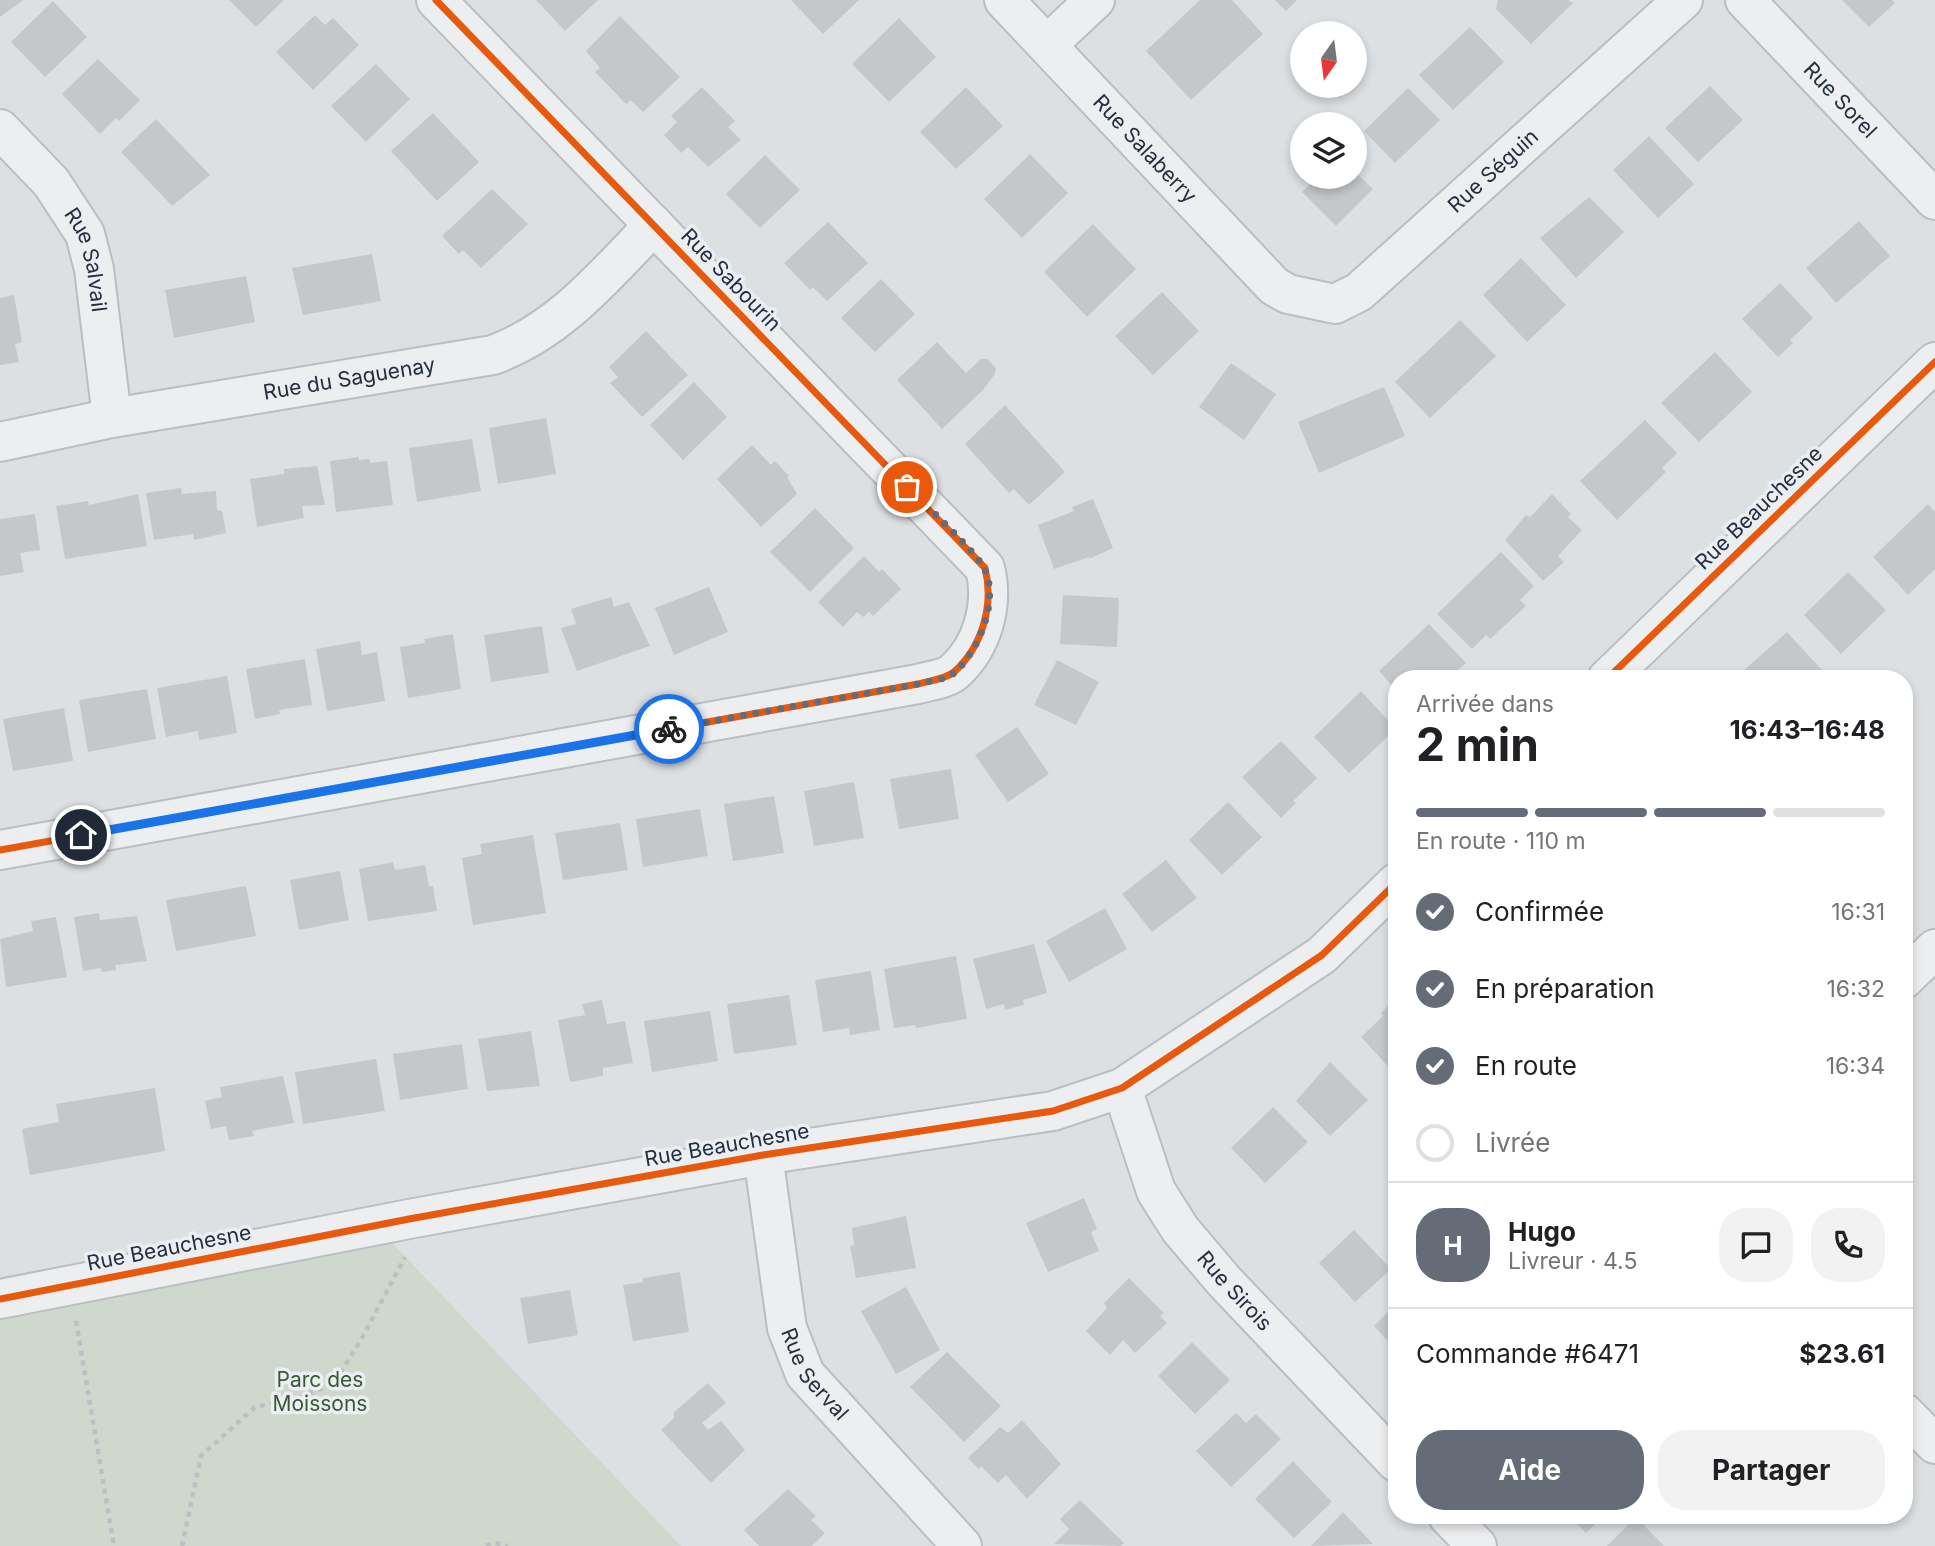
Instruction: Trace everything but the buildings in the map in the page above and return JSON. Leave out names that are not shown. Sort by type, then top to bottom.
[{"type":"street","name":"Rue Sabourin","points":[[0,849],[918,684],[952,674],[974,646],[983,627],[991,590],[985,568],[436,0]]},
{"type":"street","name":"Rue Salaberry","points":[[1004,0],[1274,285],[1289,294]]},
{"type":"street","points":[[1047,45],[1095,0]]},
{"type":"street","name":"Rue Séguin","points":[[1289,294],[1335,304],[1359,292],[1683,0]]},
{"type":"street","name":"Rue Sorel","points":[[1745,0],[1935,200]]},
{"type":"street","name":"Rue Salvail","points":[[0,129],[51,181],[85,234],[94,269],[113,418]]},
{"type":"street","name":"Rue du Saguenay","points":[[0,442],[113,418],[493,355],[522,344],[565,315],[654,225]]},
{"type":"street","name":"Rue Beauchesne","points":[[1616,670],[1935,362]]},
{"type":"street","name":"Rue Beauchesne","points":[[0,1299],[427,1216],[763,1155],[1053,1111],[1122,1088],[1322,955],[1388,891]]},
{"type":"street","points":[[1913,970],[1935,949]]},
{"type":"street","name":"Rue Sirois","points":[[1122,1088],[1156,1191],[1180,1229],[1224,1281],[1388,1454]]},
{"type":"street","name":"Rue Serval","points":[[763,1155],[788,1328],[805,1374],[962,1546]]},
{"type":"street","points":[[1913,1422],[1935,1444]]},
{"type":"street","points":[[1456,1524],[1477,1546]]},
{"type":"path","points":[[182,1546],[201,1456],[255,1407],[302,1397],[334,1383],[361,1340],[427,1216]]},
{"type":"path","points":[[70,1285],[114,1546]]},
{"type":"path","points":[[486,1546],[495,1543],[508,1546]]},
{"type":"green space","name":"Parc des Moissons","points":[[375,1225],[681,1546],[0,1546],[0,1299]]},
{"type":"cycle path","points":[[0,850],[918,684],[954,672],[964,662],[979,637],[987,610],[985,568],[436,0]]},
{"type":"cycle path","points":[[1616,670],[1935,362]]},
{"type":"cycle path","points":[[0,1299],[409,1219],[763,1155],[1053,1111],[1122,1088],[1322,955],[1388,891]]},
{"type":"way so far","points":[[669,729],[918,684],[952,674],[974,646],[983,627],[991,590],[985,568],[907,487]]},
{"type":"route","points":[[81,835],[669,729]]}]
